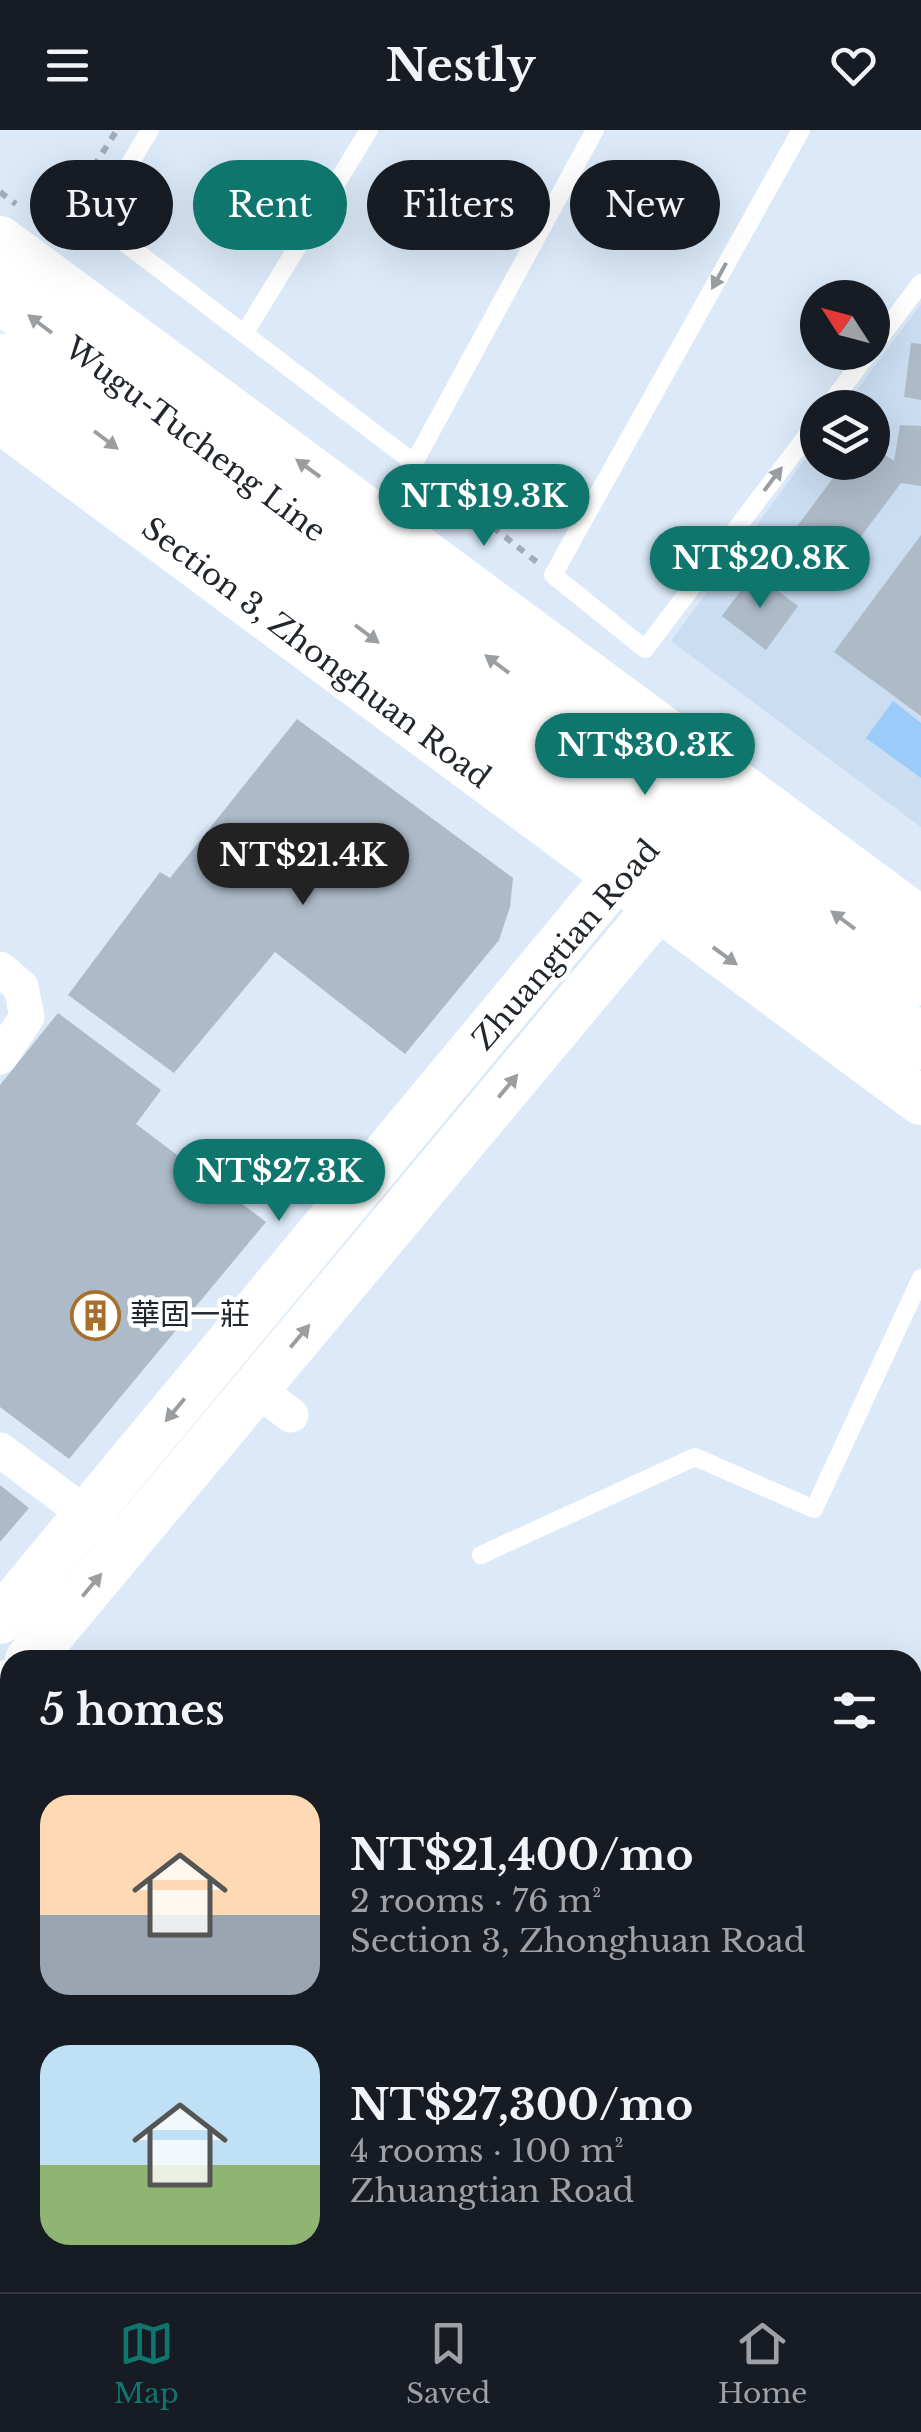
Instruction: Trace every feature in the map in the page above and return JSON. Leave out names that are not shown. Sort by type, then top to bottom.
[{"type":"highway","name":"Wugu-Tucheng Line","points":[[16,251],[921,978]]},
{"type":"highway","name":"Wugu-Tucheng Line","points":[[0,361],[921,1042]]},
{"type":"street","points":[[16,251],[921,921]]},
{"type":"street","name":"Section 3, Zhonghuan Road","points":[[0,419],[921,1101]]},
{"type":"street","name":"Zhuangtian Road","points":[[0,1620],[618,876],[725,776]]},
{"type":"street","name":"Zhuangtian Road","points":[[37,1650],[126,1545],[273,1402],[658,906],[725,776]]},
{"type":"street","points":[[0,969],[20,987],[27,1017],[0,1057]]},
{"type":"street","points":[[0,1450],[126,1545]]},
{"type":"lane","points":[[150,130],[96,221],[414,464],[595,130]]},
{"type":"lane","points":[[244,334],[369,130]]},
{"type":"lane","points":[[800,130],[553,575],[645,650],[800,444]]},
{"type":"lane","points":[[890,325],[921,283]]},
{"type":"lane","points":[[841,390],[856,370]]},
{"type":"lane","points":[[481,1555],[695,1458],[814,1509],[921,1278]]},
{"type":"path","points":[[0,192],[16,251],[53,232],[118,130]]},
{"type":"path","points":[[414,464],[553,575]]},
{"type":"shaded area","points":[[921,304],[921,827],[671,641],[800,466],[800,480],[890,480],[890,390],[857,390],[872,370],[890,370],[890,345]]},
{"type":"shaded area","points":[[893,701],[921,723],[921,778],[866,738]]},
{"type":"building","points":[[911,343],[921,344],[921,400],[904,397]]},
{"type":"building","points":[[900,425],[921,426],[921,486],[901,483],[827,582],[781,548],[832,480],[890,480],[890,458],[894,461]]},
{"type":"building","points":[[921,535],[921,716],[834,652]]},
{"type":"building","points":[[754,573],[798,606],[766,650],[722,616]]},
{"type":"building","points":[[297,719],[513,878],[510,907],[499,940],[405,1054],[275,952],[174,1073],[68,995],[160,872],[170,878]]},
{"type":"building","name":"華固一莊","points":[[58,1013],[161,1090],[136,1124],[266,1222],[69,1459],[0,1407],[0,1085]]},
{"type":"building","points":[[0,1485],[29,1508],[0,1542]]},
{"type":"place","name":"華固一莊","points":[[95,1315]]}]
